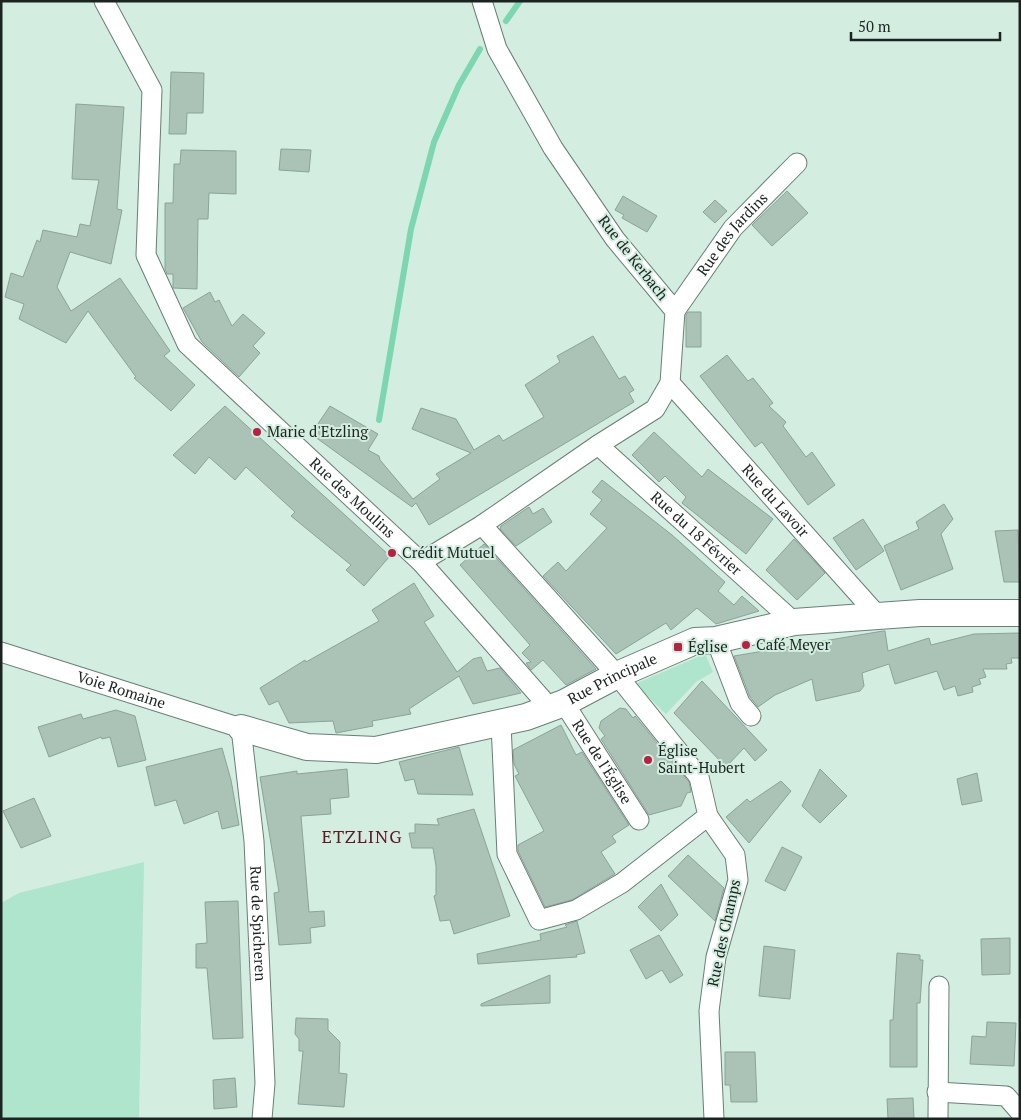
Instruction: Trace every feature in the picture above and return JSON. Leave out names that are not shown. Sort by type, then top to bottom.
[{"type":"street","name":"Rue des Moulins","points":[[104,1],[152,90],[146,255],[187,344],[421,562],[557,706]]},
{"type":"street","name":"Rue de Kerbach","points":[[421,562],[482,525],[598,445],[656,410],[670,383],[675,311],[615,239],[553,148],[496,49],[482,1]]},
{"type":"street","name":"Rue des Jardins","points":[[675,311],[733,228],[797,163]]},
{"type":"street","name":"Rue du Lavoir","points":[[670,383],[879,617]]},
{"type":"street","name":"Rue du 18 Février","points":[[598,445],[794,622]]},
{"type":"street","points":[[482,525],[617,675],[699,777],[708,816],[622,883],[576,910],[539,920],[507,854],[501,724]]},
{"type":"street","name":"Rue Principale","points":[[240,728],[307,747],[376,750],[501,724],[557,706],[617,675],[694,641],[716,640],[794,622],[920,613],[1020,613]]},
{"type":"street","points":[[716,640],[740,702],[751,716]]},
{"type":"street","name":"Voie Romaine","points":[[1,652],[240,728]]},
{"type":"street","name":"Rue de l'Église","points":[[557,706],[640,820]]},
{"type":"street","name":"Rue de Spicheren","points":[[240,728],[254,841],[265,1083],[262,1119]]},
{"type":"street","name":"Rue des Champs","points":[[708,816],[735,856],[738,880],[716,957],[709,1011],[714,1119]]},
{"type":"street","points":[[938,1119],[939,986]]},
{"type":"street","points":[[937,1092],[1006,1096],[1020,1112]]},
{"type":"green space","points":[[705,654],[713,672],[696,682],[666,714],[635,684]]},
{"type":"green space","points":[[144,862],[139,1119],[1,1119],[1,903],[19,893]]},
{"type":"building","points":[[171,72],[204,73],[203,113],[187,113],[186,134],[169,134]]},
{"type":"building","points":[[76,104],[124,107],[117,209],[122,210],[111,264],[70,252],[57,287],[71,311],[120,278],[170,351],[164,356],[195,385],[171,411],[134,378],[136,377],[88,311],[66,343],[19,319],[24,304],[5,297],[11,273],[23,277],[37,240],[40,242],[43,230],[77,237],[80,224],[90,226],[99,180],[72,179]]},
{"type":"building","points":[[281,149],[311,150],[309,172],[279,170]]},
{"type":"building","points":[[181,150],[236,151],[236,194],[209,193],[208,219],[198,219],[197,289],[173,288],[173,274],[167,274],[165,269],[165,203],[173,203],[174,164],[180,164]]},
{"type":"building","points":[[787,191],[808,213],[772,246],[752,225]]},
{"type":"building","points":[[623,196],[657,216],[647,232],[622,218],[624,215],[615,210]]},
{"type":"building","points":[[715,200],[727,211],[715,223],[703,212]]},
{"type":"building","points":[[210,292],[215,302],[219,300],[232,326],[243,314],[265,333],[253,346],[260,353],[239,377],[202,342],[183,308]]},
{"type":"building","points":[[688,312],[701,312],[701,347],[686,347],[686,315]]},
{"type":"building","points":[[593,336],[619,379],[625,376],[634,390],[629,393],[634,402],[429,525],[416,503],[412,507],[311,434],[330,406],[378,434],[368,450],[379,456],[380,460],[413,499],[440,479],[436,474],[471,453],[412,429],[421,408],[456,419],[474,450],[499,435],[503,441],[544,417],[525,385],[560,362],[557,356]]},
{"type":"building","points":[[727,355],[748,381],[753,378],[773,403],[769,406],[786,422],[783,426],[806,457],[812,452],[835,485],[808,505],[762,442],[755,447],[700,376]]},
{"type":"building","points":[[225,406],[390,556],[364,586],[346,570],[351,565],[291,516],[295,512],[246,467],[235,480],[209,457],[195,474],[173,455]]},
{"type":"building","points":[[654,432],[702,477],[708,469],[773,519],[746,554],[682,503],[686,497],[665,476],[659,482],[632,455]]},
{"type":"building","points":[[602,480],[672,535],[725,582],[718,591],[734,605],[742,596],[759,611],[716,624],[697,608],[671,630],[666,623],[616,654],[543,576],[558,562],[566,571],[607,528],[590,514],[602,500],[592,492]]},
{"type":"building","points":[[944,504],[953,519],[941,534],[953,569],[901,590],[884,546],[919,529],[916,522]]},
{"type":"building","points":[[529,507],[533,514],[543,508],[552,522],[516,546],[500,529],[501,526]]},
{"type":"building","points":[[863,519],[884,551],[856,570],[833,538]]},
{"type":"building","points":[[1018,530],[1020,582],[1004,582],[995,531]]},
{"type":"building","points":[[794,539],[825,573],[797,600],[766,570]]},
{"type":"building","points":[[484,544],[596,669],[566,685],[543,660],[531,670],[526,663],[531,662],[522,653],[530,645],[460,565]]},
{"type":"building","points":[[414,583],[434,616],[424,622],[457,672],[473,659],[481,657],[487,671],[500,668],[521,693],[473,704],[459,676],[409,709],[411,714],[372,721],[373,726],[336,733],[333,721],[289,723],[278,701],[269,705],[260,688],[305,660],[306,662],[379,621],[372,610]]},
{"type":"building","points":[[885,631],[888,651],[929,638],[931,645],[974,634],[1020,633],[1020,658],[1011,658],[1012,663],[1006,664],[1007,669],[983,669],[986,677],[979,679],[981,684],[972,687],[973,692],[958,696],[955,686],[944,690],[937,671],[895,684],[889,664],[862,673],[864,686],[860,691],[816,701],[812,679],[775,695],[758,707],[750,697],[734,656]]},
{"type":"building","points":[[702,681],[767,750],[755,761],[744,748],[726,767],[674,713]]},
{"type":"building","name":"Église Saint-Hubert","points":[[620,708],[626,709],[633,718],[635,716],[689,782],[691,792],[687,793],[681,806],[649,815],[601,739],[605,736],[599,728],[601,721]]},
{"type":"building","points":[[116,710],[135,716],[146,760],[118,767],[110,737],[102,739],[101,737],[49,757],[38,727],[81,714],[83,719]]},
{"type":"building","points":[[561,725],[576,755],[582,752],[629,825],[612,836],[616,842],[601,852],[615,874],[572,900],[545,907],[518,851],[518,845],[544,831],[515,776],[519,774],[514,764],[513,750]]},
{"type":"building","points":[[459,747],[473,795],[418,794],[414,779],[405,781],[399,762]]},
{"type":"building","points":[[222,748],[231,780],[239,825],[222,829],[218,811],[184,824],[176,800],[155,806],[146,767]]},
{"type":"building","points":[[347,769],[349,797],[330,799],[331,814],[301,816],[309,912],[324,911],[325,926],[310,928],[311,943],[279,945],[274,893],[279,892],[260,777],[297,771],[297,774]]},
{"type":"building","points":[[820,769],[847,796],[820,823],[802,806]]},
{"type":"building","points":[[977,773],[982,801],[962,805],[957,779]]},
{"type":"building","points":[[781,781],[791,791],[749,843],[726,817],[747,799],[750,802]]},
{"type":"building","points":[[34,798],[51,836],[21,848],[3,811]]},
{"type":"building","points":[[474,809],[510,916],[454,934],[450,920],[440,921],[434,896],[436,895],[436,866],[433,848],[412,848],[409,833],[415,833],[415,824],[439,825],[437,819]]},
{"type":"building","points":[[782,847],[802,857],[785,891],[765,881]]},
{"type":"building","points":[[688,855],[724,888],[715,921],[668,876]]},
{"type":"building","points":[[661,884],[678,915],[661,931],[638,907]]},
{"type":"building","points":[[238,901],[243,1038],[213,1039],[207,968],[196,968],[196,944],[207,943],[205,902]]},
{"type":"building","points":[[577,921],[585,953],[576,955],[577,957],[478,964],[477,954],[541,940],[540,934],[567,927],[565,925]]},
{"type":"building","points":[[659,935],[683,975],[670,983],[662,970],[646,979],[630,950]]},
{"type":"building","points":[[1010,938],[1010,974],[982,975],[981,939]]},
{"type":"building","points":[[764,946],[795,950],[790,999],[759,996]]},
{"type":"building","points":[[897,953],[920,955],[920,960],[923,960],[920,1003],[917,1003],[917,1067],[890,1067],[890,1020],[893,1020]]},
{"type":"building","points":[[550,975],[550,1003],[481,1006],[481,1004]]},
{"type":"building","points":[[296,1018],[328,1019],[328,1030],[340,1042],[339,1073],[347,1074],[344,1107],[298,1104],[303,1051],[299,1051],[299,1039],[295,1034]]},
{"type":"building","points":[[987,1022],[1016,1023],[1014,1066],[970,1064],[972,1036],[986,1037]]},
{"type":"building","points":[[725,1052],[755,1052],[757,1102],[731,1102],[730,1085],[725,1085]]},
{"type":"building","points":[[235,1078],[237,1107],[214,1109],[213,1080]]},
{"type":"building","points":[[913,1098],[914,1119],[888,1119],[887,1099]]},
{"type":"waterway","points":[[506,21],[520,1]]},
{"type":"waterway","points":[[379,420],[411,229],[434,142],[459,85],[480,49]]},
{"type":"place","name":"Marie d'Etzling","points":[[257,432]]},
{"type":"place","name":"Crédit Mutuel","points":[[392,553]]},
{"type":"place","name":"Café Meyer","points":[[746,645]]},
{"type":"place","name":"Église","points":[[678,647]]},
{"type":"place","name":"Église Saint-Hubert","points":[[648,760]]},
{"type":"district","name":"ETZLING","points":[[362,837]]}]
